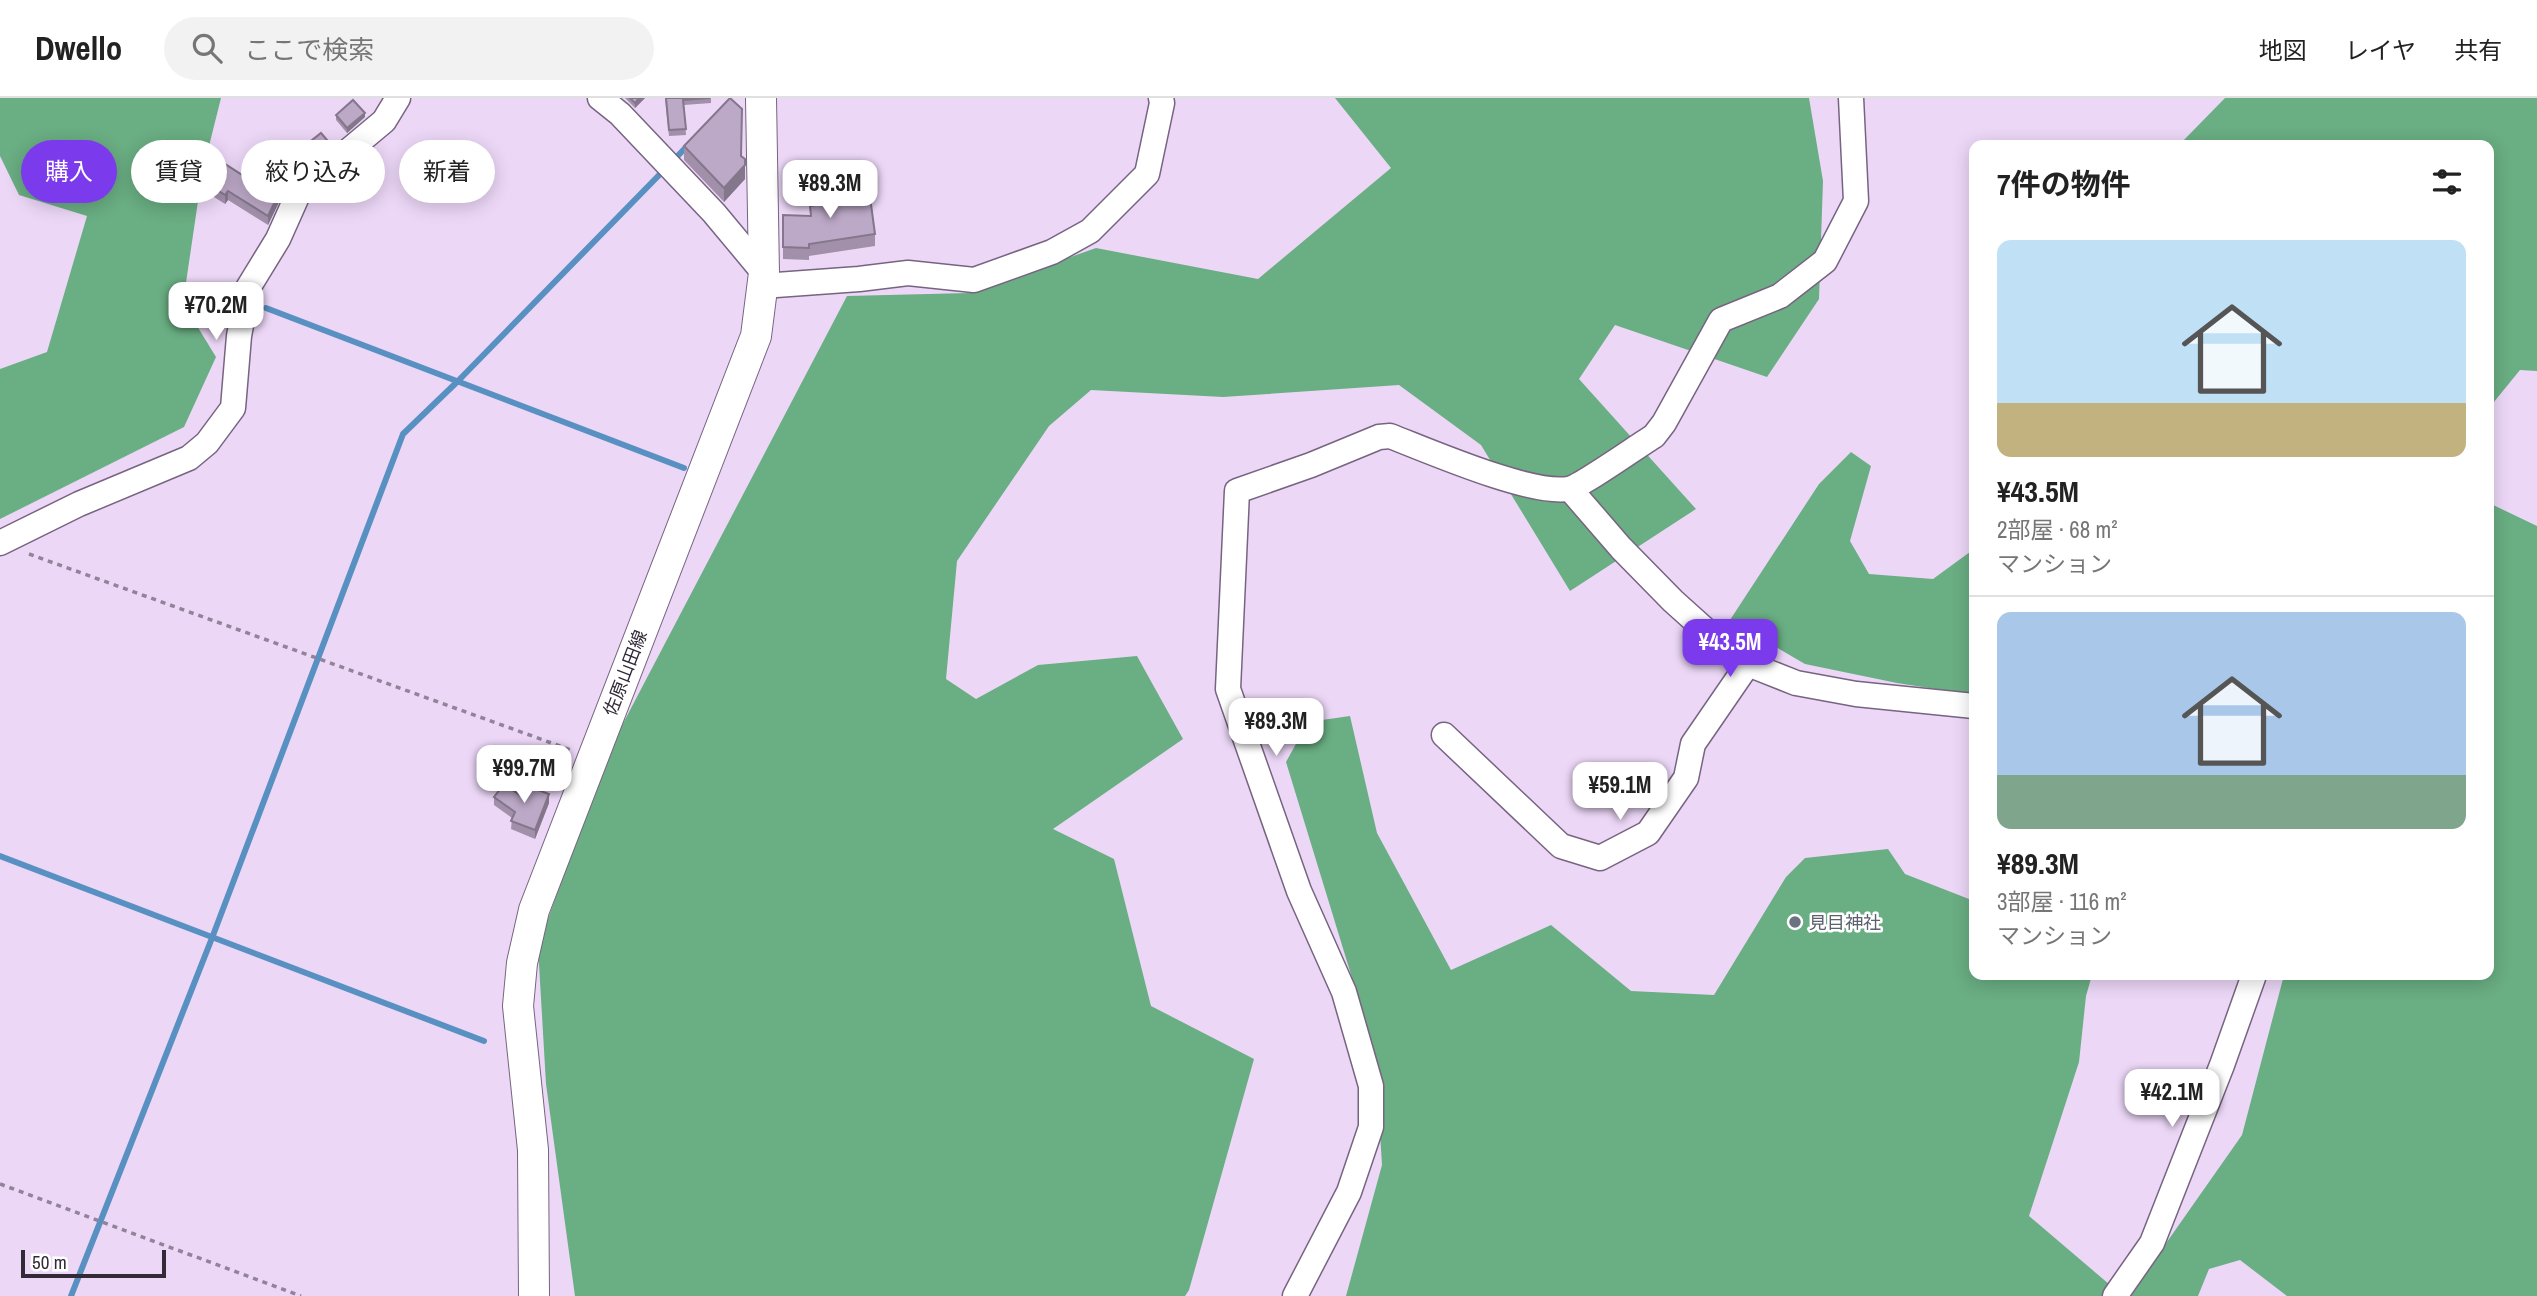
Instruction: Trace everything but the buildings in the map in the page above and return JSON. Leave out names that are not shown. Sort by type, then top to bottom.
[{"type":"main road","name":"佐原山田線","points":[[534,1296],[533,1150],[518,1006],[522,963],[534,911],[756,336],[763,280],[761,98]]},
{"type":"street","points":[[0,543],[69,508],[189,458],[207,443],[233,408],[239,336],[248,288],[278,239],[299,192],[384,121],[398,98]]},
{"type":"street","points":[[600,98],[621,114],[714,213],[763,280],[859,279],[908,272],[974,280],[1052,251],[1090,232],[1147,174],[1161,98]]},
{"type":"street","points":[[1295,1296],[1349,1192],[1371,1127],[1371,1086],[1344,992],[1299,891],[1228,690],[1237,491],[1379,437],[1390,436],[1486,472],[1544,489],[1570,489],[1654,436],[1664,423],[1721,320],[1780,296],[1825,261],[1856,201],[1851,98]]},
{"type":"street","points":[[1570,489],[1621,548],[1673,601],[1722,645],[1748,664],[1796,683],[1856,694],[1969,705]]},
{"type":"street","points":[[1444,736],[1561,846],[1600,858],[1648,833],[1686,778],[1693,744],[1748,664]]},
{"type":"street","points":[[2115,1296],[2152,1243],[2252,980]]},
{"type":"path","points":[[26,553],[593,758]]},
{"type":"path","points":[[0,1184],[301,1296]]},
{"type":"green space","points":[[0,98],[221,98],[210,140],[131,140],[131,203],[198,203],[183,303],[216,357],[184,427],[0,519],[0,369],[47,352],[87,216],[45,203],[117,203],[117,140],[21,140],[21,196],[0,156]]},
{"type":"green space","points":[[1335,98],[1809,98],[1823,181],[1819,299],[1767,377],[1615,325],[1579,379],[1696,509],[1570,591],[1481,445],[1399,385],[1223,397],[1091,390],[1049,426],[957,561],[946,679],[976,699],[1038,665],[1137,656],[1183,739],[1053,829],[1114,859],[1151,1006],[1254,1059],[1189,1290],[1185,1296],[575,1296],[546,1084],[538,947],[606,756],[847,296],[969,293],[1096,248],[1258,279],[1391,168]]},
{"type":"green space","points":[[2225,98],[2537,98],[2537,371],[2520,370],[2494,402],[2494,140],[2184,140]]},
{"type":"green space","points":[[1851,452],[1871,466],[1850,541],[1869,574],[1933,579],[1969,553],[1969,694],[1805,664],[1730,620],[1819,484]]},
{"type":"green space","points":[[2494,505],[2537,526],[2537,1296],[2287,1296],[2240,1260],[2209,1269],[2198,1296],[2129,1296],[2242,1135],[2283,980],[2494,980]]},
{"type":"green space","points":[[1350,716],[1377,833],[1451,970],[1551,925],[1631,991],[1714,995],[1786,877],[1805,858],[1888,849],[1905,874],[1969,899],[1969,980],[2091,980],[2086,996],[2079,1062],[2029,1216],[2123,1296],[1346,1296],[1382,1165],[1375,1053],[1286,762],[1308,722]]},
{"type":"waterway","points":[[672,162],[689,144]]},
{"type":"waterway","points":[[71,1296],[212,938],[403,434],[664,170]]},
{"type":"waterway","points":[[266,308],[684,468]]},
{"type":"waterway","points":[[0,856],[484,1041]]},
{"type":"place","name":"見目神社","points":[[1795,922]]}]
